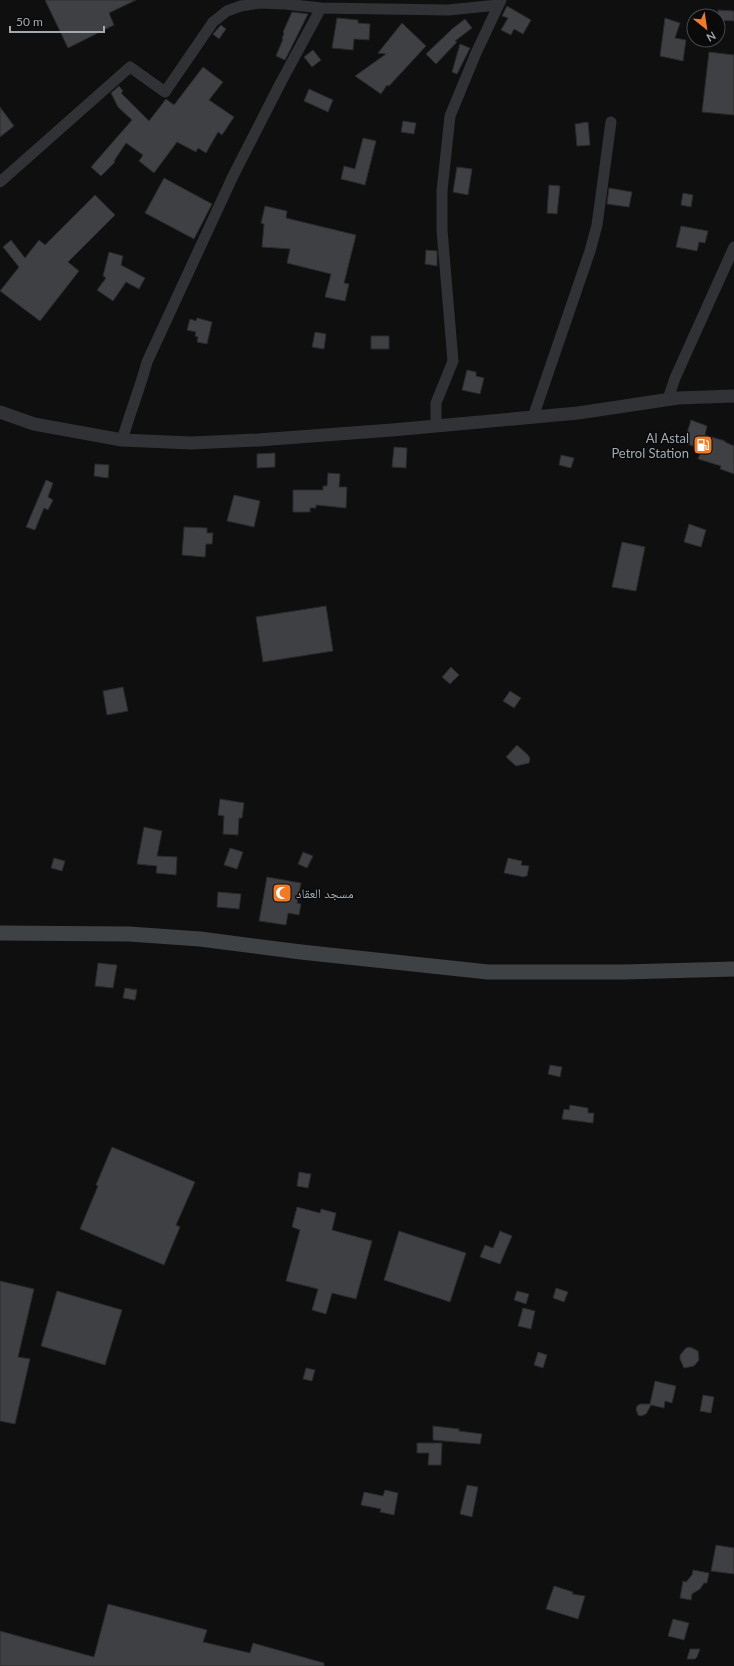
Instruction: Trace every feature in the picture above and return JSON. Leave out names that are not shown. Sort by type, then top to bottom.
[{"type":"main road","points":[[0,933],[129,934],[200,939],[309,953],[488,972],[616,972],[734,969]]},
{"type":"street","points":[[0,182],[130,67],[165,92],[213,22],[226,11],[241,6],[260,3],[321,8],[448,10],[500,2]]},
{"type":"street","points":[[436,426],[436,403],[453,361],[442,230],[442,191],[450,116],[476,53],[500,2]]},
{"type":"street","points":[[122,440],[128,417],[140,390],[147,362],[229,183],[321,8]]},
{"type":"street","points":[[532,417],[592,244],[597,224],[611,122]]},
{"type":"street","points":[[668,400],[674,378],[734,247]]},
{"type":"street","points":[[0,412],[34,424],[122,440],[191,443],[258,440],[578,414],[668,400],[734,396]]},
{"type":"building","points":[[45,0],[136,0],[109,13],[114,25],[68,48]]},
{"type":"building","points":[[507,6],[531,20],[523,34],[514,29],[511,35],[501,30],[508,18],[502,16]]},
{"type":"building","points":[[726,10],[734,11],[734,21],[726,20]]},
{"type":"building","points":[[292,12],[308,14],[285,60],[276,56],[283,39],[283,32]]},
{"type":"building","points":[[337,18],[358,20],[358,23],[370,24],[369,40],[354,39],[353,50],[332,48]]},
{"type":"building","points":[[665,18],[680,23],[675,38],[686,40],[683,61],[660,56]]},
{"type":"building","points":[[465,19],[472,28],[455,41],[457,42],[436,64],[426,54],[452,29]]},
{"type":"building","points":[[402,23],[426,46],[389,86],[387,85],[381,94],[355,76],[386,54],[378,53]]},
{"type":"building","points":[[221,25],[226,29],[219,39],[213,34]]},
{"type":"building","points":[[460,44],[470,48],[457,74],[452,72]]},
{"type":"building","points":[[313,50],[321,60],[312,67],[304,57]]},
{"type":"building","points":[[709,52],[734,55],[734,115],[702,112]]},
{"type":"building","points":[[203,67],[223,82],[209,100],[234,117],[222,135],[218,132],[206,153],[198,148],[196,152],[177,142],[154,173],[139,161],[143,155],[126,143],[114,161],[115,162],[101,176],[91,167],[132,120],[118,107],[111,93],[119,86],[123,91],[121,93],[149,121],[166,99],[174,105]]},
{"type":"building","points":[[309,89],[333,100],[328,112],[304,101]]},
{"type":"building","points":[[0,107],[14,126],[0,137]]},
{"type":"building","points":[[403,121],[416,123],[414,134],[401,132]]},
{"type":"building","points":[[588,122],[590,145],[577,146],[575,124]]},
{"type":"building","points":[[363,138],[376,141],[365,185],[341,179],[344,166],[355,169]]},
{"type":"building","points":[[457,167],[472,169],[468,195],[453,192]]},
{"type":"building","points":[[164,178],[212,204],[194,239],[145,213]]},
{"type":"building","points":[[549,185],[560,186],[557,214],[547,213]]},
{"type":"building","points":[[609,188],[632,192],[629,207],[607,204]]},
{"type":"building","points":[[683,193],[693,195],[691,207],[681,205]]},
{"type":"building","points":[[95,195],[115,215],[68,262],[79,271],[40,321],[0,291],[19,267],[3,247],[11,240],[25,258],[39,240],[45,245]]},
{"type":"building","points":[[265,206],[287,211],[286,218],[356,235],[344,283],[349,284],[345,301],[325,297],[331,274],[287,263],[290,249],[262,247],[264,224],[261,223]]},
{"type":"building","points":[[681,226],[708,231],[705,243],[699,242],[697,251],[676,247]]},
{"type":"building","points":[[426,250],[437,251],[437,266],[425,264]]},
{"type":"building","points":[[109,252],[123,256],[121,265],[145,278],[139,289],[126,282],[113,301],[97,290],[106,278],[103,276]]},
{"type":"building","points":[[197,318],[212,322],[207,344],[197,342],[198,337],[195,336],[196,332],[187,330],[190,319],[196,321]]},
{"type":"building","points":[[315,332],[326,334],[324,349],[312,347]]},
{"type":"building","points":[[371,336],[389,336],[389,349],[371,349]]},
{"type":"building","points":[[467,370],[476,372],[476,376],[484,378],[480,394],[462,390]]},
{"type":"building","points":[[691,420],[707,426],[705,435],[725,441],[734,446],[734,474],[720,469],[721,466],[698,459],[702,449],[684,443]]},
{"type":"building","points":[[394,447],[407,448],[406,468],[392,467]]},
{"type":"building","points":[[275,453],[275,467],[257,468],[257,454]]},
{"type":"building","points":[[561,455],[574,458],[571,468],[559,465]]},
{"type":"building","points":[[95,464],[109,465],[108,478],[94,476]]},
{"type":"building","points":[[328,473],[340,474],[339,487],[347,487],[346,508],[316,505],[316,508],[310,508],[310,512],[293,512],[293,490],[323,490],[323,486],[327,486]]},
{"type":"building","points":[[46,480],[53,483],[48,497],[53,500],[48,510],[44,508],[35,530],[26,527]]},
{"type":"building","points":[[234,495],[260,501],[254,527],[227,521]]},
{"type":"building","points":[[689,524],[706,530],[701,547],[684,542]]},
{"type":"building","points":[[184,527],[207,528],[207,533],[213,533],[212,544],[206,544],[205,557],[182,555]]},
{"type":"building","points":[[622,542],[645,547],[636,591],[612,587]]},
{"type":"building","points":[[326,606],[333,651],[263,662],[256,617]]},
{"type":"building","points":[[451,667],[459,675],[450,684],[442,677]]},
{"type":"building","points":[[123,687],[128,711],[107,715],[103,691]]},
{"type":"building","points":[[510,691],[521,698],[514,708],[503,701]]},
{"type":"building","points":[[517,745],[530,758],[529,763],[516,766],[506,757]]},
{"type":"building","points":[[220,799],[244,803],[242,818],[239,818],[238,835],[223,834],[224,816],[218,815]]},
{"type":"building","points":[[144,827],[162,831],[157,856],[177,857],[176,875],[156,873],[157,866],[137,864]]},
{"type":"building","points":[[230,848],[243,852],[237,869],[224,865]]},
{"type":"building","points":[[303,852],[313,856],[307,868],[298,864]]},
{"type":"building","points":[[54,858],[65,861],[62,871],[51,868]]},
{"type":"building","points":[[508,858],[522,861],[521,865],[529,866],[527,876],[524,877],[504,873]]},
{"type":"building","name":"مسجد العقاد","points":[[267,877],[301,883],[297,903],[301,904],[299,915],[288,913],[286,925],[259,921]]},
{"type":"building","points":[[218,892],[241,894],[239,909],[217,907]]},
{"type":"building","points":[[98,963],[117,965],[113,988],[95,986]]},
{"type":"building","points":[[125,988],[137,990],[135,1000],[123,998]]},
{"type":"building","points":[[550,1065],[562,1067],[560,1077],[548,1074]]},
{"type":"building","points":[[570,1105],[588,1108],[588,1113],[594,1113],[593,1123],[562,1119],[564,1109],[569,1110]]},
{"type":"building","points":[[112,1147],[195,1182],[176,1225],[180,1227],[164,1265],[80,1229]]},
{"type":"building","points":[[299,1172],[311,1174],[308,1188],[297,1186]]},
{"type":"building","points":[[297,1207],[320,1213],[321,1209],[336,1213],[332,1230],[372,1241],[356,1299],[332,1293],[326,1314],[312,1310],[318,1289],[286,1281],[300,1230],[292,1227]]},
{"type":"building","points":[[399,1231],[466,1253],[450,1302],[384,1280]]},
{"type":"building","points":[[500,1231],[512,1236],[500,1264],[480,1257],[485,1245],[493,1248]]},
{"type":"building","points":[[0,1281],[34,1289],[18,1357],[30,1359],[15,1424],[0,1421]]},
{"type":"building","points":[[556,1288],[568,1292],[564,1302],[553,1298]]},
{"type":"building","points":[[57,1291],[122,1310],[105,1365],[41,1346]]},
{"type":"building","points":[[517,1291],[529,1294],[526,1304],[514,1300]]},
{"type":"building","points":[[523,1308],[535,1311],[531,1329],[518,1326]]},
{"type":"building","points":[[690,1347],[698,1351],[699,1360],[694,1366],[684,1368],[680,1355],[686,1348]]},
{"type":"building","points":[[538,1352],[547,1355],[543,1368],[534,1365]]},
{"type":"building","points":[[306,1368],[315,1370],[312,1381],[303,1379]]},
{"type":"building","points":[[655,1381],[676,1386],[672,1403],[665,1401],[664,1408],[651,1405],[646,1414],[641,1416],[638,1415],[636,1409],[637,1406],[640,1404],[650,1404]]},
{"type":"building","points":[[703,1395],[714,1397],[711,1413],[700,1411]]},
{"type":"building","points":[[433,1426],[459,1429],[459,1431],[482,1434],[480,1444],[433,1440]]},
{"type":"building","points":[[417,1443],[442,1443],[441,1465],[428,1465],[429,1453],[417,1453]]},
{"type":"building","points":[[467,1485],[478,1487],[472,1517],[460,1514]]},
{"type":"building","points":[[385,1490],[398,1493],[394,1515],[380,1512],[381,1509],[361,1505],[364,1492],[383,1496]]},
{"type":"building","points":[[716,1545],[734,1548],[734,1574],[711,1571]]},
{"type":"building","points":[[693,1570],[709,1573],[707,1583],[704,1583],[700,1589],[692,1594],[691,1600],[680,1598],[683,1581],[686,1582],[692,1575]]},
{"type":"building","points":[[554,1586],[573,1592],[572,1594],[585,1596],[578,1619],[546,1609]]},
{"type":"building","points":[[108,1604],[207,1630],[203,1642],[250,1653],[253,1643],[324,1663],[324,1666],[0,1666],[0,1631],[94,1657]]},
{"type":"building","points":[[673,1619],[689,1623],[684,1640],[668,1636]]},
{"type":"building","points":[[690,1649],[700,1649],[695,1659],[687,1659]]},
{"type":"place","name":"Al Astal Petrol Station","points":[[703,445]]},
{"type":"place","name":"مسجد العقاد","points":[[282,893]]}]
